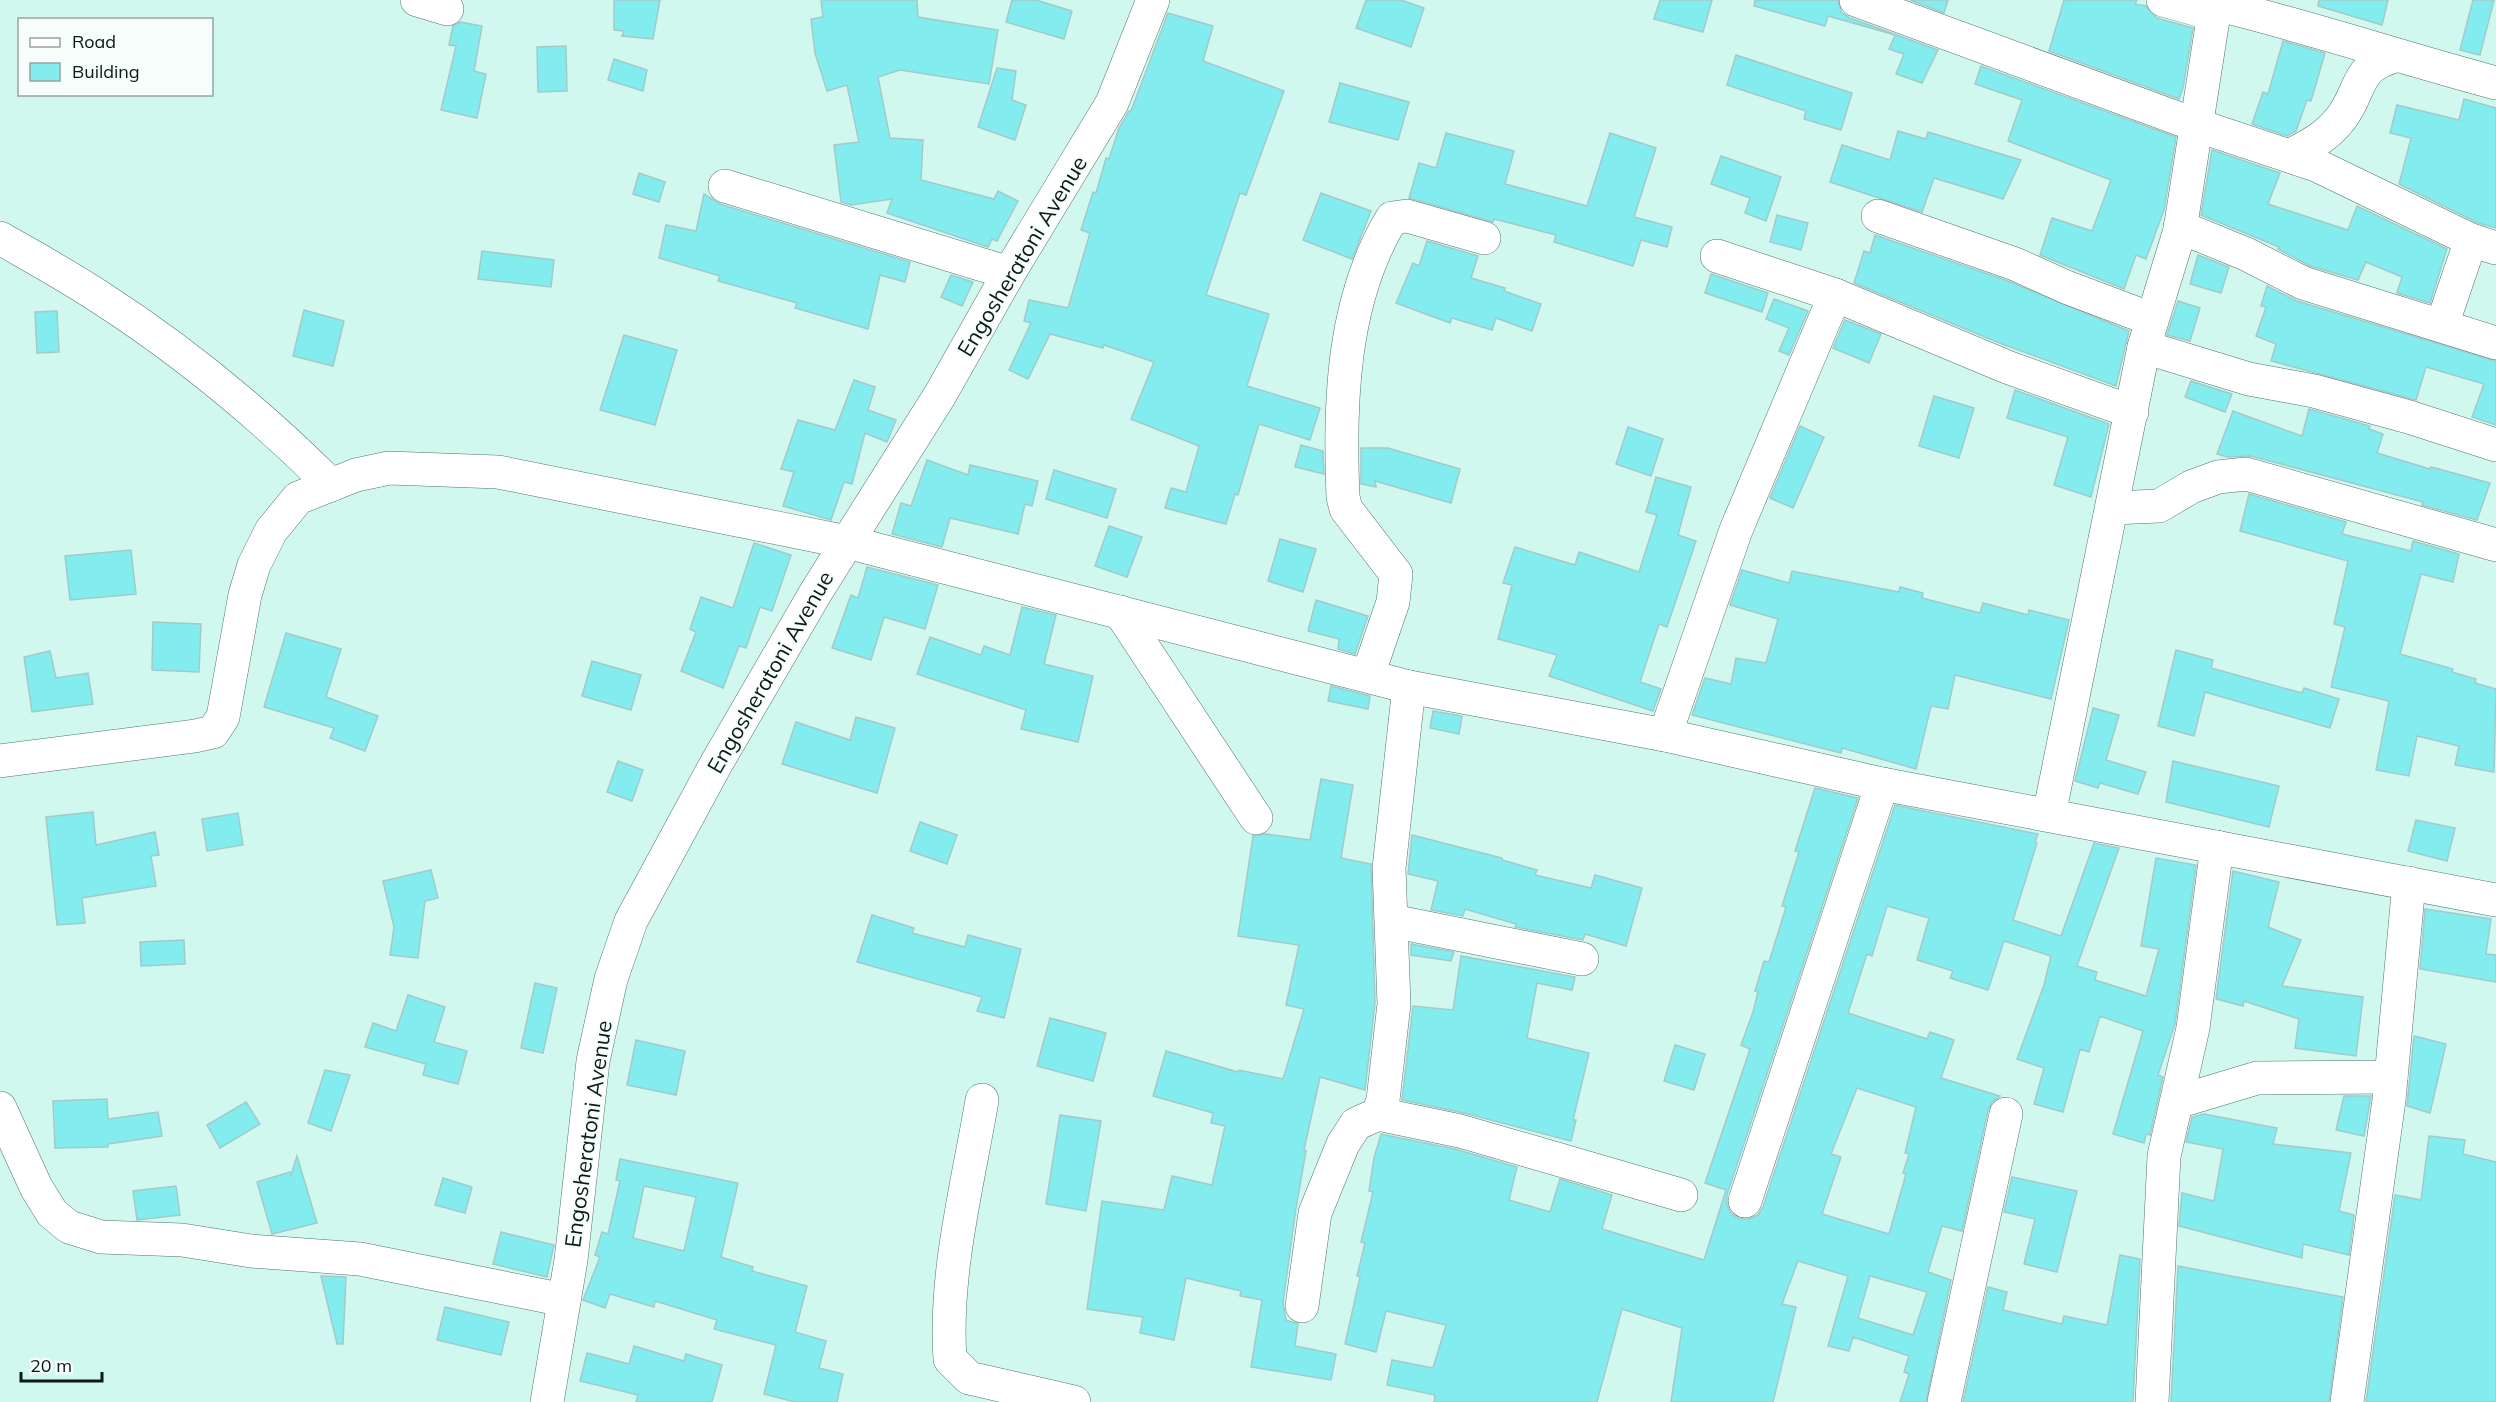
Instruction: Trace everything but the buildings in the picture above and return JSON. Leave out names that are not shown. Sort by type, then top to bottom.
[{"type":"street","name":"Engosheratoni Avenue","points":[[547,1402],[564,1300],[593,1061],[611,979],[631,921],[716,764],[847,542],[940,395],[1009,273],[1112,103],[1153,0]]},
{"type":"street","points":[[1856,0],[2196,124],[2316,165],[2484,244],[2442,325]]},
{"type":"street","points":[[2163,0],[2215,6],[2296,24],[2395,56],[2496,83]]},
{"type":"street","points":[[2049,815],[2148,333],[2180,226],[2215,6]]},
{"type":"street","points":[[2289,156],[2324,138],[2343,116],[2367,69],[2378,61],[2395,56]]},
{"type":"street","points":[[724,186],[1009,273]]},
{"type":"street","points":[[1368,675],[1393,602],[1396,574],[1346,509],[1343,497],[1343,391],[1350,335],[1368,268],[1392,218],[1407,216],[1484,238]]},
{"type":"street","points":[[1878,216],[2015,264],[2066,287],[2148,333],[2249,379],[2314,391],[2409,417],[2496,445]]},
{"type":"street","points":[[2180,226],[2246,254],[2303,284],[2496,343]]},
{"type":"street","points":[[0,238],[99,296],[194,365],[275,430],[331,486]]},
{"type":"street","points":[[1717,256],[1835,295],[2007,367],[2132,412]]},
{"type":"street","points":[[1665,735],[1736,530],[1835,295]]},
{"type":"street","points":[[0,761],[213,732],[223,717],[245,595],[254,565],[270,531],[298,498],[356,475],[388,468],[498,472],[847,542],[1409,687],[1665,735],[1882,784],[2496,900]]},
{"type":"street","points":[[2112,508],[2159,506],[2192,487],[2218,477],[2246,474],[2496,545]]},
{"type":"street","points":[[1120,612],[1256,818]]},
{"type":"street","points":[[1378,1114],[1383,1100],[1394,1004],[1389,868],[1409,687]]},
{"type":"street","points":[[1745,1201],[1882,784]]},
{"type":"street","points":[[2152,1402],[2164,1156],[2193,1028],[2217,847]]},
{"type":"street","points":[[2347,1402],[2357,1312],[2376,1201],[2391,1077],[2409,883]]},
{"type":"street","points":[[1392,921],[1582,959]]},
{"type":"street","points":[[2177,1102],[2257,1078],[2391,1077]]},
{"type":"street","points":[[982,1100],[947,1322],[950,1359],[969,1378],[1074,1402]]},
{"type":"street","points":[[0,1108],[36,1187],[52,1213],[69,1227],[101,1237],[182,1240],[251,1251],[360,1259],[564,1300]]},
{"type":"street","points":[[1302,1306],[1315,1213],[1343,1144],[1356,1125],[1378,1114],[1460,1131],[1681,1196]]},
{"type":"street","points":[[1944,1402],[2006,1114]]}]
